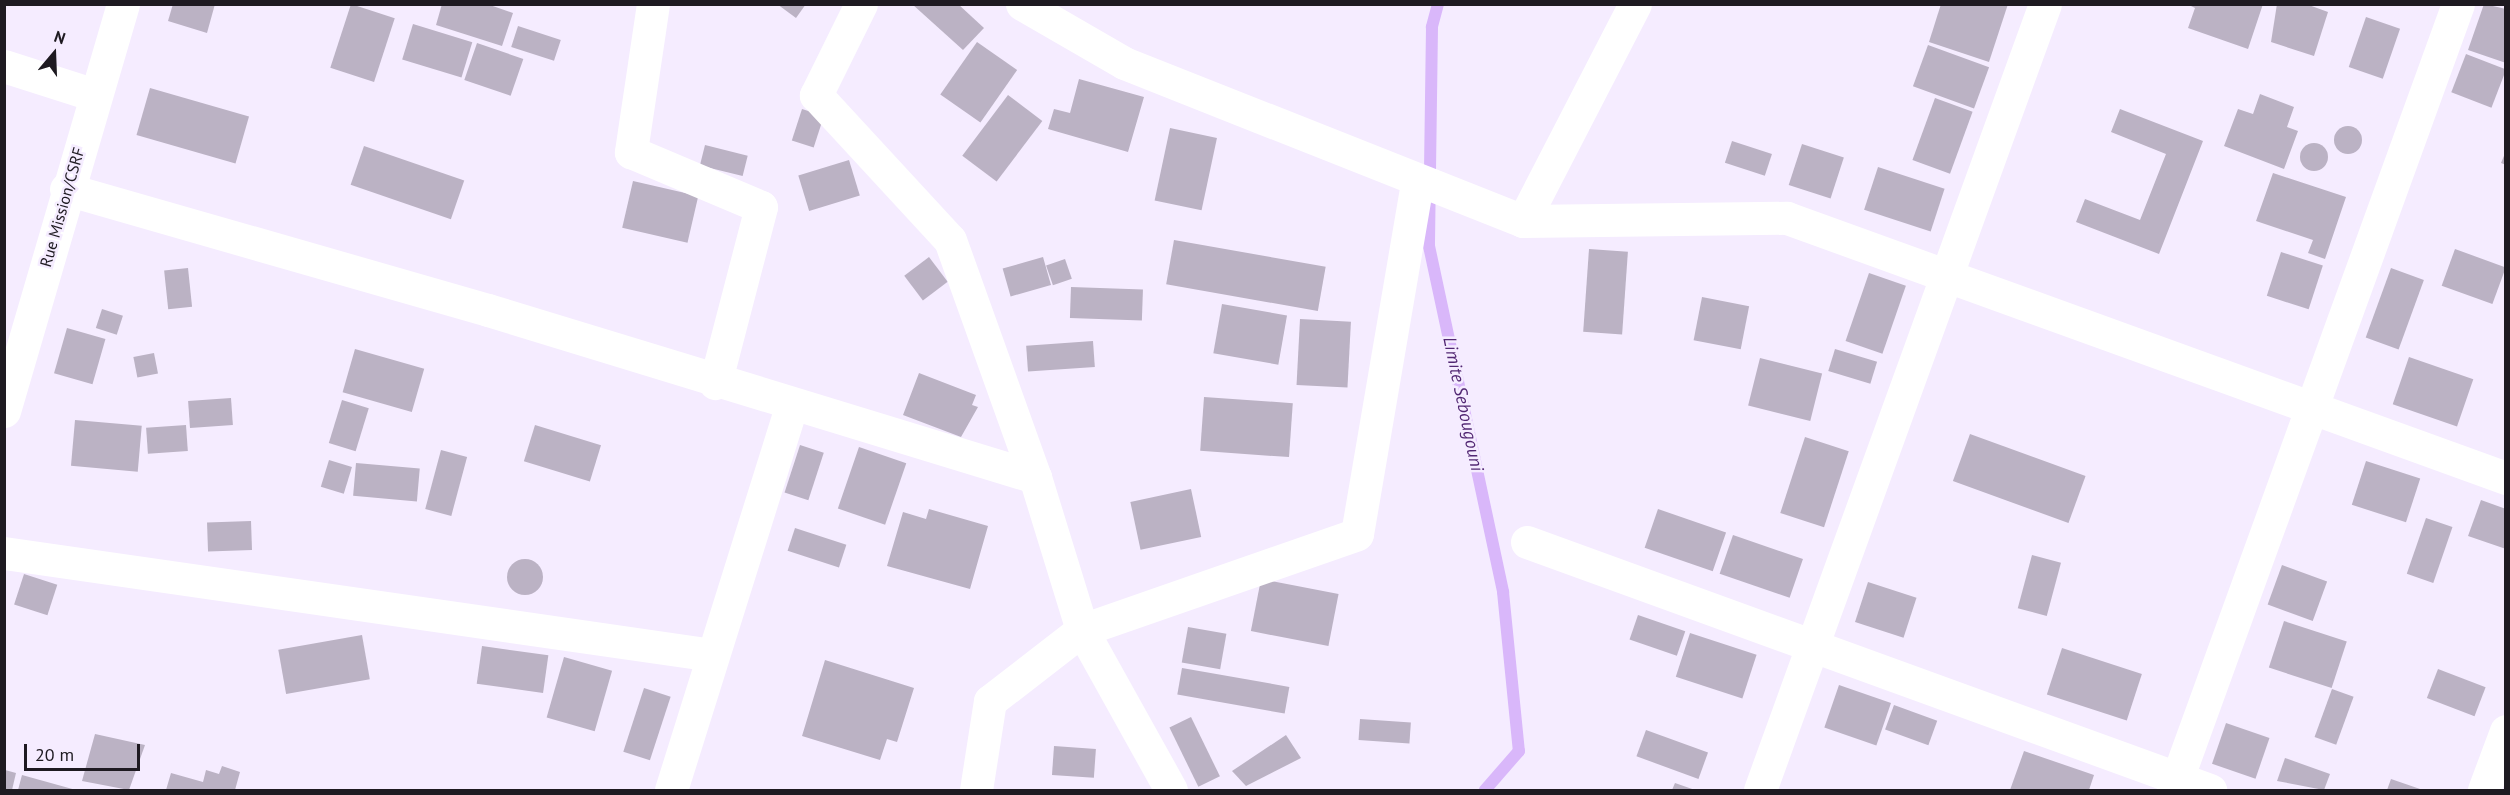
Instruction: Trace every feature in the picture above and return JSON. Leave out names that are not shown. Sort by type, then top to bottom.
[{"type":"street","name":"Rue Mission/CSRF","points":[[4,411],[66,189],[123,4]]},
{"type":"street","points":[[653,4],[631,152],[761,207],[715,383]]},
{"type":"street","points":[[861,4],[816,95],[950,240],[1035,477],[1082,630],[1171,790]]},
{"type":"street","points":[[1022,4],[1124,63],[1417,182],[1523,221],[1787,218],[2505,478]]},
{"type":"street","points":[[1523,221],[1635,4]]},
{"type":"street","points":[[1760,790],[2045,4]]},
{"type":"street","points":[[2175,784],[2458,4]]},
{"type":"street","points":[[4,66],[94,95]]},
{"type":"street","points":[[976,790],[990,701],[1082,630],[1357,534],[1417,182]]},
{"type":"street","points":[[66,189],[488,310],[791,407],[1035,477]]},
{"type":"street","points":[[671,790],[791,407]]},
{"type":"street","points":[[1527,542],[1813,646],[2175,784],[2210,790]]},
{"type":"street","points":[[4,553],[713,655]]},
{"type":"street","points":[[2484,790],[2505,731]]},
{"type":"building","points":[[173,4],[215,4],[207,33],[168,21]]},
{"type":"building","points":[[351,4],[395,18],[374,82],[330,68]]},
{"type":"building","points":[[442,4],[487,4],[513,13],[502,46],[436,25]]},
{"type":"building","points":[[777,4],[806,4],[796,18]]},
{"type":"building","points":[[912,4],[958,4],[984,28],[963,50]]},
{"type":"building","points":[[1941,4],[2008,4],[1989,62],[1929,42]]},
{"type":"building","points":[[2187,4],[2263,4],[2248,49],[2188,28],[2195,8]]},
{"type":"building","points":[[2277,4],[2306,4],[2328,12],[2314,56],[2271,42]]},
{"type":"building","points":[[2484,4],[2506,9],[2506,63],[2468,50]]},
{"type":"building","points":[[2366,17],[2400,29],[2383,79],[2349,67]]},
{"type":"building","points":[[413,24],[472,42],[461,78],[402,59]]},
{"type":"building","points":[[518,26],[561,40],[554,61],[511,47]]},
{"type":"building","points":[[977,42],[1017,70],[980,123],[940,94]]},
{"type":"building","points":[[477,43],[523,59],[511,96],[464,80]]},
{"type":"building","points":[[1928,45],[1989,67],[1974,109],[1913,86]]},
{"type":"building","points":[[2466,54],[2506,69],[2491,108],[2451,92]]},
{"type":"building","points":[[1079,79],[1144,97],[1128,152],[1048,129],[1054,109],[1070,113]]},
{"type":"building","points":[[150,88],[249,116],[236,163],[136,135]]},
{"type":"building","points":[[2260,94],[2294,107],[2287,127],[2298,131],[2284,169],[2224,146],[2238,109],[2253,114]]},
{"type":"building","points":[[1008,95],[1042,121],[997,182],[962,156]]},
{"type":"building","points":[[1935,98],[1973,112],[1950,174],[1912,160]]},
{"type":"building","points":[[802,109],[824,116],[814,147],[792,140]]},
{"type":"building","points":[[2120,109],[2203,141],[2159,254],[2076,222],[2085,199],[2140,220],[2166,154],[2111,132]]},
{"type":"building","points":[[2348,126],[2358,130],[2362,140],[2358,150],[2348,154],[2338,150],[2334,140],[2338,130]]},
{"type":"building","points":[[1170,128],[1217,138],[1202,210],[1155,200]]},
{"type":"building","points":[[1732,141],[1772,154],[1765,176],[1725,163]]},
{"type":"building","points":[[2314,143],[2324,147],[2328,157],[2324,167],[2314,171],[2304,167],[2300,157],[2304,147]]},
{"type":"building","points":[[1802,144],[1844,158],[1831,198],[1789,185]]},
{"type":"building","points":[[705,145],[748,156],[743,176],[700,165]]},
{"type":"building","points":[[364,146],[464,181],[451,219],[351,185]]},
{"type":"building","points":[[2506,151],[2506,165],[2501,163]]},
{"type":"building","points":[[849,160],[860,195],[809,211],[798,175]]},
{"type":"building","points":[[1878,167],[1945,189],[1931,231],[1864,210]]},
{"type":"building","points":[[2273,173],[2346,197],[2325,259],[2308,253],[2313,240],[2256,221]]},
{"type":"building","points":[[633,181],[698,196],[687,243],[622,228]]},
{"type":"building","points":[[1174,240],[1326,267],[1318,311],[1166,284]]},
{"type":"building","points":[[1589,249],[1628,252],[1622,335],[1583,332]]},
{"type":"building","points":[[2455,249],[2506,267],[2492,304],[2442,286]]},
{"type":"building","points":[[2281,252],[2323,266],[2309,309],[2267,296]]},
{"type":"building","points":[[929,257],[948,282],[923,300],[904,276]]},
{"type":"building","points":[[1043,257],[1051,285],[1011,296],[1003,269]]},
{"type":"building","points":[[1065,259],[1072,279],[1053,285],[1046,266]]},
{"type":"building","points":[[188,268],[192,307],[168,309],[164,271]]},
{"type":"building","points":[[2391,268],[2424,280],[2399,350],[2366,338]]},
{"type":"building","points":[[1869,273],[1906,286],[1882,354],[1846,341]]},
{"type":"building","points":[[1071,287],[1143,290],[1142,320],[1070,318]]},
{"type":"building","points":[[1702,297],[1749,306],[1741,349],[1694,340]]},
{"type":"building","points":[[1222,304],[1287,315],[1278,365],[1213,353]]},
{"type":"building","points":[[102,309],[123,316],[117,335],[96,328]]},
{"type":"building","points":[[1300,319],[1351,322],[1347,388],[1297,385]]},
{"type":"building","points":[[67,328],[105,339],[92,384],[54,373]]},
{"type":"building","points":[[1093,341],[1095,367],[1028,372],[1026,346]]},
{"type":"building","points":[[355,349],[424,369],[412,412],[343,392]]},
{"type":"building","points":[[1835,349],[1877,362],[1870,384],[1828,371]]},
{"type":"building","points":[[154,353],[158,374],[137,378],[133,357]]},
{"type":"building","points":[[2409,357],[2473,379],[2457,426],[2393,404]]},
{"type":"building","points":[[1760,358],[1822,373],[1810,421],[1748,406]]},
{"type":"building","points":[[919,373],[976,395],[972,405],[978,407],[961,437],[903,415]]},
{"type":"building","points":[[1204,397],[1293,403],[1289,457],[1200,451]]},
{"type":"building","points":[[231,398],[233,425],[190,428],[188,401]]},
{"type":"building","points":[[342,400],[369,408],[356,451],[329,443]]},
{"type":"building","points":[[75,420],[142,426],[138,472],[71,466]]},
{"type":"building","points":[[186,425],[188,451],[148,454],[146,428]]},
{"type":"building","points":[[535,425],[601,445],[590,482],[524,461]]},
{"type":"building","points":[[1970,434],[2086,476],[2068,523],[1953,481]]},
{"type":"building","points":[[1805,437],[1849,451],[1824,527],[1780,513]]},
{"type":"building","points":[[800,445],[824,453],[808,500],[785,493]]},
{"type":"building","points":[[859,447],[906,463],[885,525],[838,508]]},
{"type":"building","points":[[441,450],[467,457],[451,516],[425,509]]},
{"type":"building","points":[[329,460],[352,467],[344,494],[321,487]]},
{"type":"building","points":[[2366,461],[2420,479],[2406,522],[2352,505]]},
{"type":"building","points":[[356,463],[420,469],[417,501],[353,496]]},
{"type":"building","points":[[1191,489],[1201,537],[1141,550],[1130,502]]},
{"type":"building","points":[[2481,500],[2506,509],[2506,549],[2468,536]]},
{"type":"building","points":[[929,509],[988,526],[970,589],[887,566],[903,512],[926,519]]},
{"type":"building","points":[[1658,509],[1726,532],[1713,571],[1645,548]]},
{"type":"building","points":[[2426,518],[2452,527],[2433,583],[2407,574]]},
{"type":"building","points":[[251,521],[252,550],[208,552],[207,523]]},
{"type":"building","points":[[795,528],[846,545],[839,568],[788,551]]},
{"type":"building","points":[[1733,535],[1803,559],[1790,598],[1720,574]]},
{"type":"building","points":[[2032,555],[2061,563],[2047,616],[2018,608]]},
{"type":"building","points":[[525,559],[537,565],[543,577],[537,589],[525,595],[513,589],[507,577],[513,565]]},
{"type":"building","points":[[2282,565],[2327,581],[2313,621],[2268,604]]},
{"type":"building","points":[[24,574],[57,585],[47,615],[14,604]]},
{"type":"building","points":[[1261,579],[1339,594],[1328,646],[1251,631]]},
{"type":"building","points":[[1868,582],[1917,598],[1904,638],[1855,622]]},
{"type":"building","points":[[1638,615],[1685,631],[1677,656],[1630,640]]},
{"type":"building","points":[[2284,621],[2347,641],[2332,688],[2269,668]]},
{"type":"building","points":[[1188,627],[1226,634],[1220,669],[1182,662]]},
{"type":"building","points":[[1690,633],[1757,655],[1742,698],[1676,677]]},
{"type":"building","points":[[362,635],[370,679],[286,694],[278,650]]},
{"type":"building","points":[[482,646],[548,655],[543,693],[477,684]]},
{"type":"building","points":[[2062,648],[2142,674],[2127,721],[2047,695]]},
{"type":"building","points":[[564,657],[612,671],[595,731],[547,718]]},
{"type":"building","points":[[825,660],[914,688],[897,742],[887,739],[880,760],[802,736]]},
{"type":"building","points":[[1182,668],[1289,687],[1285,714],[1177,695]]},
{"type":"building","points":[[2438,669],[2486,687],[2475,716],[2427,698]]},
{"type":"building","points":[[1839,685],[1891,703],[1876,745],[1824,728]]},
{"type":"building","points":[[644,688],[671,697],[650,760],[623,752]]},
{"type":"building","points":[[2332,689],[2354,697],[2336,745],[2315,737]]},
{"type":"building","points":[[1894,705],[1937,721],[1928,745],[1885,729]]},
{"type":"building","points":[[1191,717],[1220,776],[1198,787],[1169,728]]},
{"type":"building","points":[[1360,719],[1411,723],[1409,744],[1359,740]]},
{"type":"building","points":[[2226,723],[2269,738],[2255,779],[2212,764]]},
{"type":"building","points":[[1646,730],[1708,753],[1698,779],[1636,756]]},
{"type":"building","points":[[95,734],[145,745],[129,790],[82,781]]},
{"type":"building","points":[[1286,735],[1301,758],[1246,786],[1232,771]]},
{"type":"building","points":[[1054,746],[1096,749],[1094,778],[1052,775]]},
{"type":"building","points":[[2024,751],[2094,775],[2089,790],[2010,790]]},
{"type":"building","points":[[2285,758],[2330,774],[2324,790],[2277,781]]},
{"type":"building","points":[[222,766],[240,772],[235,790],[166,790],[171,773],[203,782],[206,770],[219,774]]},
{"type":"building","points":[[5,770],[16,773],[12,790],[5,790]]},
{"type":"building","points":[[22,775],[76,790],[18,790]]},
{"type":"building","points":[[2391,779],[2423,790],[2387,790]]},
{"type":"building","points":[[1675,783],[1695,790],[1672,790]]},
{"type":"waterway","name":"Limite Sebougouni","points":[[1438,4],[1432,27],[1429,246],[1503,592],[1519,751],[1485,790]]}]
